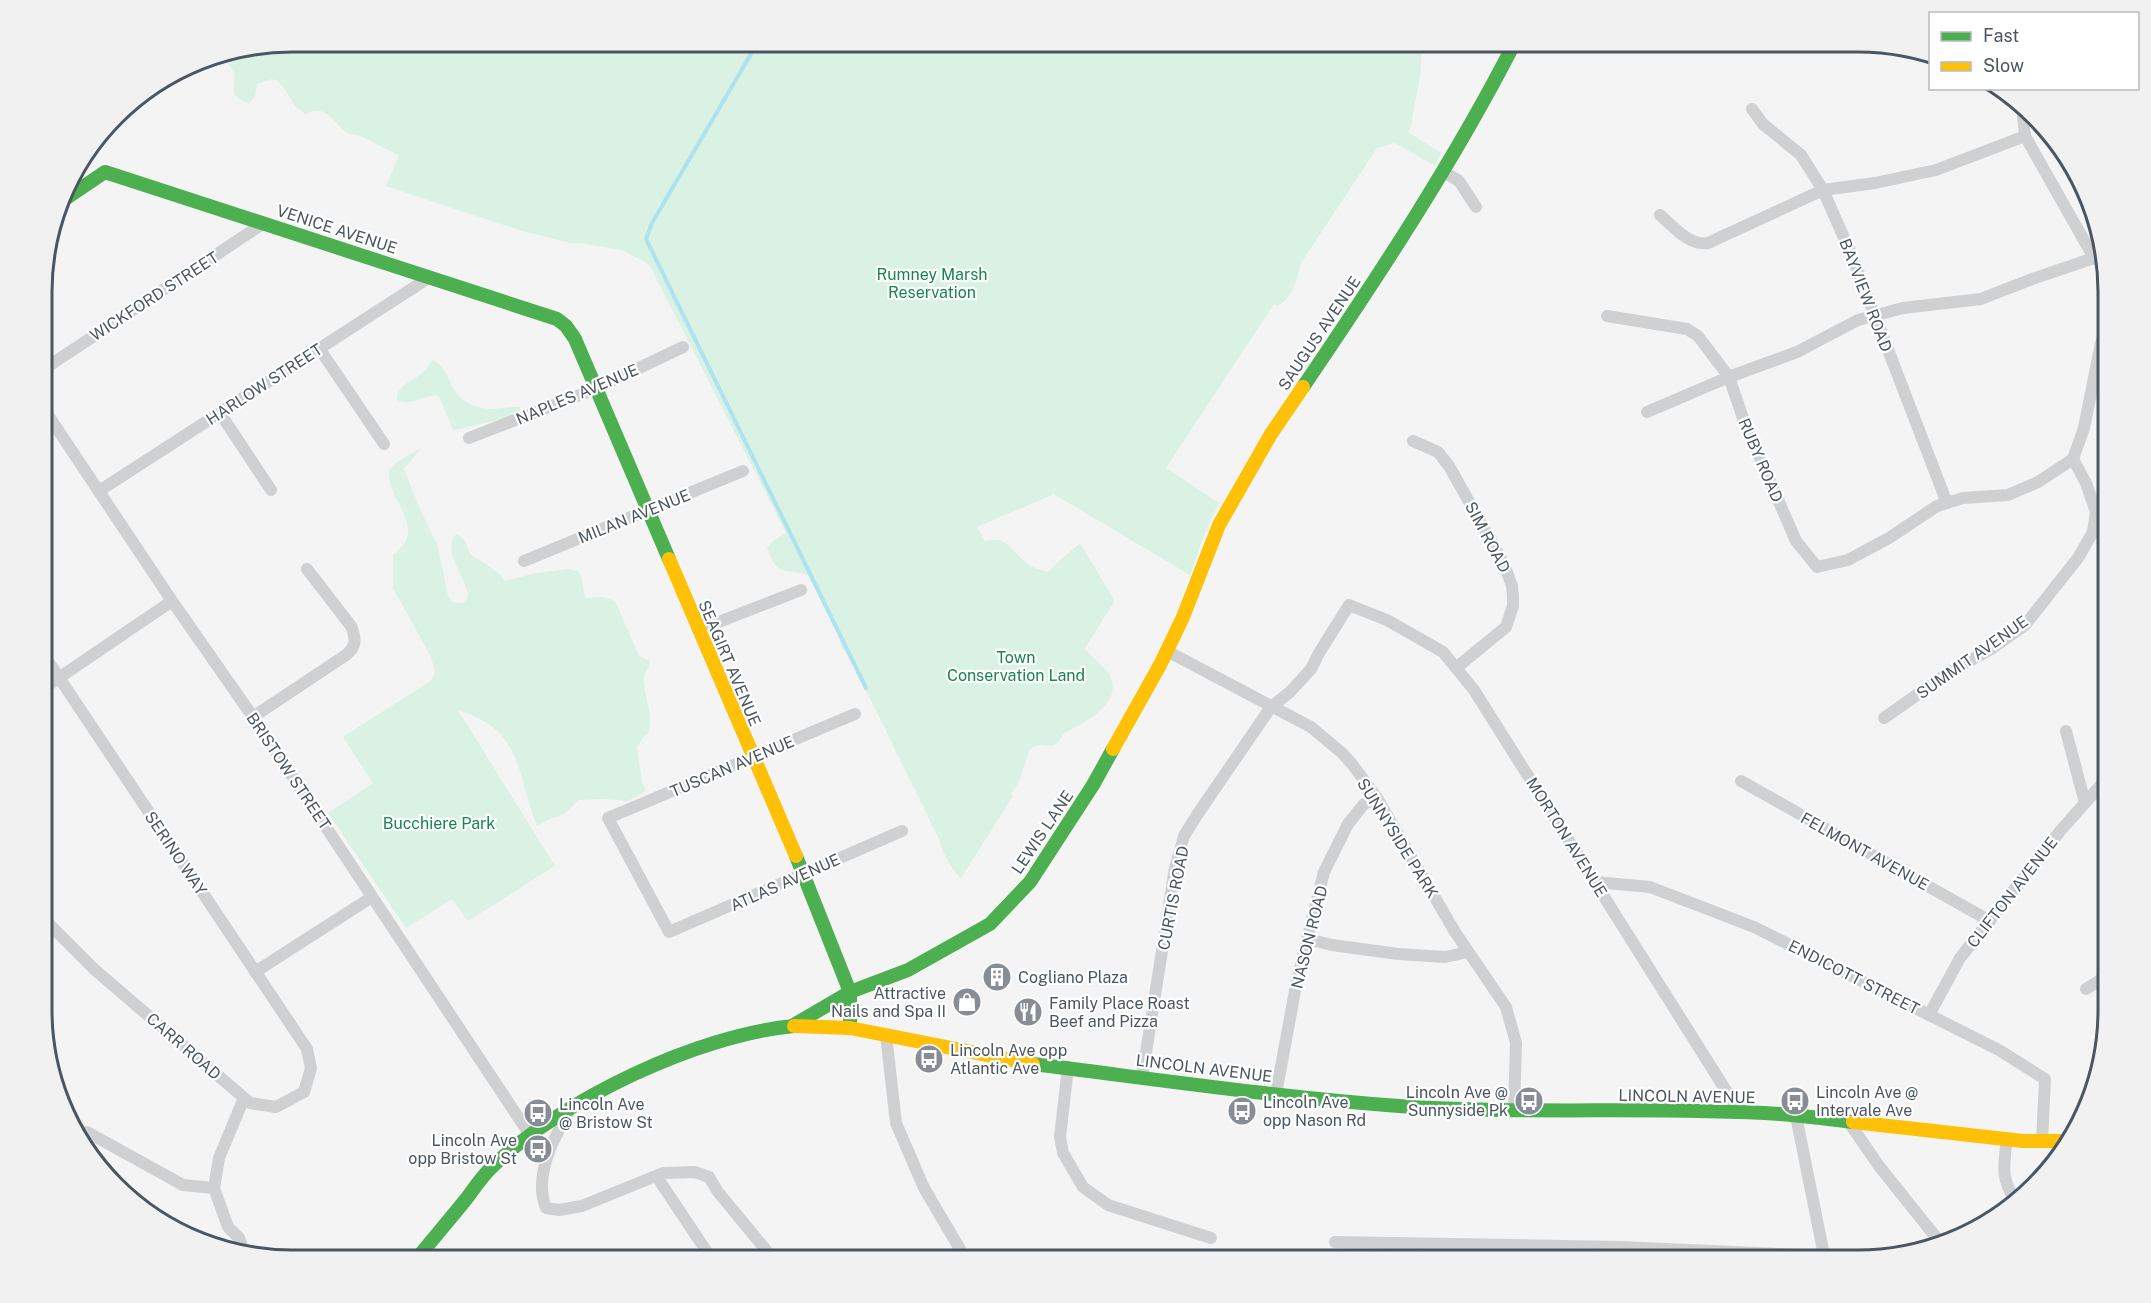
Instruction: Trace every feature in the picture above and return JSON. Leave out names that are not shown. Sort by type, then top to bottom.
[{"type":"street","name":"SAUGUS AVENUE","points":[[1167,651],[1183,618],[1219,525],[1270,434],[1384,268],[1479,112],[1510,52]]},
{"type":"street","name":"BAYVIEW ROAD","points":[[1752,109],[1763,124],[1801,155],[1823,190],[1852,256],[1947,503]]},
{"type":"street","points":[[2023,118],[2025,136],[2095,255]]},
{"type":"street","points":[[1660,215],[1690,241],[1700,244],[1708,243],[1823,190],[1875,183],[1936,170],[2025,136]]},
{"type":"street","name":"VENICE AVENUE","points":[[74,193],[105,172],[558,320]]},
{"type":"street","points":[[1444,172],[1459,181],[1476,207]]},
{"type":"street","name":"WICKFORD STREET","points":[[52,364],[264,223]]},
{"type":"street","points":[[1647,412],[1797,351],[1858,320],[1903,308],[1981,299],[2031,279],[2096,262]]},
{"type":"street","name":"HARLOW STREET","points":[[99,491],[430,277]]},
{"type":"street","name":"RUBY ROAD","points":[[1607,316],[1686,329],[1698,336],[1729,377],[1744,421],[1796,541],[1817,567],[1848,560],[1889,538],[1938,506],[1947,503]]},
{"type":"street","name":"SEAGIRT AVENUE","points":[[558,320],[564,323],[575,336],[579,351],[647,511],[804,873],[850,992],[850,1028]]},
{"type":"street","name":"NAPLES AVENUE","points":[[469,438],[595,389],[683,347]]},
{"type":"street","points":[[319,348],[384,444]]},
{"type":"street","points":[[1947,503],[1963,498],[2008,495],[2029,487],[2073,459],[2084,428],[2098,358]]},
{"type":"street","points":[[220,413],[271,490]]},
{"type":"street","name":"BRISTOW STREET","points":[[52,421],[172,601],[253,717],[530,1135]]},
{"type":"street","name":"SIM ROAD","points":[[1413,441],[1438,452],[1449,466],[1504,564],[1512,586],[1513,606],[1506,627],[1456,668]]},
{"type":"street","name":"SUMMIT AVENUE","points":[[1884,718],[1948,673],[1990,649],[2025,625],[2078,558],[2093,532],[2096,512],[2086,483],[2073,459]]},
{"type":"street","name":"MILAN AVENUE","points":[[524,561],[743,471]]},
{"type":"street","points":[[253,717],[346,655],[355,645],[355,636],[351,626],[307,569]]},
{"type":"street","points":[[698,630],[801,590]]},
{"type":"street","points":[[52,682],[172,601]]},
{"type":"street","name":"MORTON AVENUE","points":[[1350,604],[1387,620],[1443,651],[1474,690],[1725,1089],[1743,1113]]},
{"type":"street","name":"CURTIS ROAD","points":[[1142,1078],[1175,868],[1184,836],[1271,706],[1290,692],[1311,669],[1350,604]]},
{"type":"street","name":"SUNNYSIDE PARK","points":[[1167,651],[1311,727],[1342,753],[1377,798],[1455,932],[1506,1007],[1516,1043],[1514,1110]]},
{"type":"street","name":"LEWIS LANE","points":[[792,1026],[850,992],[908,970],[990,924],[1030,882],[1093,785],[1167,651]]},
{"type":"street","name":"SERINO WAY","points":[[52,668],[307,1051]]},
{"type":"street","name":"TUSCAN AVENUE","points":[[669,932],[608,818],[855,714]]},
{"type":"street","points":[[2066,731],[2085,803]]},
{"type":"street","name":"FELMONT AVENUE","points":[[1741,781],[1990,921]]},
{"type":"street","name":"CLIFTON AVENUE","points":[[1929,1015],[1960,958],[2061,830],[2098,787]]},
{"type":"street","name":"NASON ROAD","points":[[1276,1094],[1298,980],[1324,872],[1348,824],[1364,804],[1377,798]]},
{"type":"street","name":"ATLAS AVENUE","points":[[669,932],[902,831]]},
{"type":"street","name":"ENDICOTT STREET","points":[[1595,882],[1650,887],[1754,927],[1999,1050],[2044,1079],[2042,1141]]},
{"type":"street","points":[[255,972],[372,897]]},
{"type":"street","name":"CARR ROAD","points":[[52,927],[94,969],[250,1103],[276,1107],[304,1092],[311,1068],[307,1051]]},
{"type":"street","points":[[1308,939],[1332,945],[1398,954],[1445,957],[1468,952]]},
{"type":"street","points":[[2086,989],[2098,982]]},
{"type":"street","name":"LINCOLN AVENUE","points":[[424,1250],[492,1167],[530,1135],[572,1108],[608,1087],[681,1054],[740,1036],[792,1026],[850,1028],[1027,1063],[1276,1094],[1399,1106],[1743,1113],[1848,1121],[2007,1139],[2059,1142]]},
{"type":"street","points":[[886,1035],[896,1123],[924,1188],[961,1250]]},
{"type":"street","points":[[1068,1067],[1060,1137],[1063,1153],[1083,1187],[1108,1205],[1210,1238]]},
{"type":"street","points":[[242,1245],[239,1238],[228,1227],[214,1188],[219,1158],[244,1098]]},
{"type":"street","points":[[572,1108],[558,1130],[543,1175],[542,1197],[546,1208],[559,1210],[582,1206],[663,1173],[695,1172],[709,1177],[718,1192],[766,1250]]},
{"type":"street","points":[[1796,1116],[1822,1250]]},
{"type":"street","points":[[1848,1121],[1879,1166],[1936,1238]]},
{"type":"street","points":[[87,1132],[183,1185],[214,1188]]},
{"type":"street","points":[[2007,1139],[2004,1162],[2006,1185],[2012,1195]]},
{"type":"street","points":[[657,1177],[705,1250]]},
{"type":"street","points":[[1335,1242],[1664,1250]]},
{"type":"street","points":[[1425,1244],[1425,1250]]},
{"type":"green space","name":"Rumney Marsh Reservation","points":[[292,52],[1423,52],[1408,132],[1441,153],[1435,166],[1395,143],[1377,148],[1301,263],[1291,293],[1282,303],[1277,306],[1274,304],[1166,468],[1219,503],[1204,535],[1190,575],[1052,493],[1052,495],[977,527],[985,541],[1004,542],[1027,564],[1047,572],[1080,543],[1114,602],[1085,648],[1108,672],[1112,692],[1101,710],[1064,733],[1055,744],[1035,746],[1029,750],[1019,782],[1011,794],[1013,796],[961,878],[945,855],[848,654],[841,647],[840,638],[808,575],[778,568],[771,558],[767,548],[774,540],[786,533],[649,264],[622,250],[570,243],[522,231],[386,186],[399,155],[365,138],[344,131],[326,113],[313,111],[305,114],[295,106],[285,89],[272,79],[257,84],[255,97],[249,103],[238,98],[234,93],[233,70],[226,62],[245,57]]},
{"type":"green space","points":[[433,360],[440,365],[456,392],[470,404],[487,409],[520,407],[520,412],[509,418],[453,430],[439,396],[428,396],[408,402],[397,400],[400,390],[424,371]]},
{"type":"green space","name":"Bucchiere Park","points":[[421,448],[404,469],[438,547],[448,596],[452,602],[463,603],[468,594],[453,556],[452,541],[456,534],[463,539],[474,557],[495,570],[505,581],[536,573],[569,569],[578,571],[585,598],[603,597],[615,601],[639,656],[650,661],[645,674],[644,686],[650,727],[648,734],[637,747],[642,782],[646,791],[628,801],[579,800],[563,815],[537,826],[520,772],[506,742],[495,729],[458,710],[555,866],[468,921],[452,899],[406,928],[328,813],[373,783],[343,737],[432,680],[435,672],[431,657],[393,588],[393,555],[403,545],[408,535],[404,514],[390,482],[389,470],[397,462]]},
{"type":"waterway","points":[[752,52],[652,223],[646,239],[866,688]]},
{"type":"traffic: fast","points":[[1303,387],[1441,175],[1510,52]]},
{"type":"traffic: fast","points":[[74,193],[105,172],[557,319],[566,326],[575,339],[669,559]]},
{"type":"traffic: fast","points":[[792,1026],[850,992],[908,970],[990,924],[1030,882],[1093,785],[1113,749]]},
{"type":"traffic: fast","points":[[796,856],[850,992],[850,1028]]},
{"type":"traffic: fast","points":[[424,1250],[489,1170],[522,1141],[556,1117],[634,1074],[675,1057],[716,1042],[794,1026]]},
{"type":"traffic: fast","points":[[1033,1064],[1261,1093],[1399,1106],[1494,1110],[1732,1112],[1780,1114],[1853,1122]]},
{"type":"traffic: slow","points":[[1113,749],[1160,665],[1183,617],[1219,525],[1271,434],[1303,387]]},
{"type":"traffic: slow","points":[[669,559],[796,856]]},
{"type":"traffic: slow","points":[[794,1026],[850,1028],[1033,1064]]},
{"type":"traffic: slow","points":[[1853,1122],[2023,1141],[2060,1141]]},
{"type":"place","name":"Cogliano Plaza","points":[[997,977]]},
{"type":"place","name":"Attractive Nails and Spa II","points":[[967,1002]]},
{"type":"place","name":"Family Place Roast Beef and Pizza","points":[[1028,1012]]},
{"type":"place","name":"Lincoln Ave opp Atlantic Ave","points":[[929,1059]]},
{"type":"place","name":"Lincoln Ave @ Sunnyside Pk","points":[[1529,1101]]},
{"type":"place","name":"Lincoln Ave @ Intervale Ave","points":[[1795,1101]]},
{"type":"place","name":"Lincoln Ave opp Nason Rd","points":[[1242,1111]]},
{"type":"place","name":"Lincoln Ave @ Bristow St","points":[[538,1113]]},
{"type":"place","name":"Lincoln Ave opp Bristow St","points":[[538,1149]]},
{"type":"park label","name":"Town Conservation Land","points":[[1016,666]]}]
